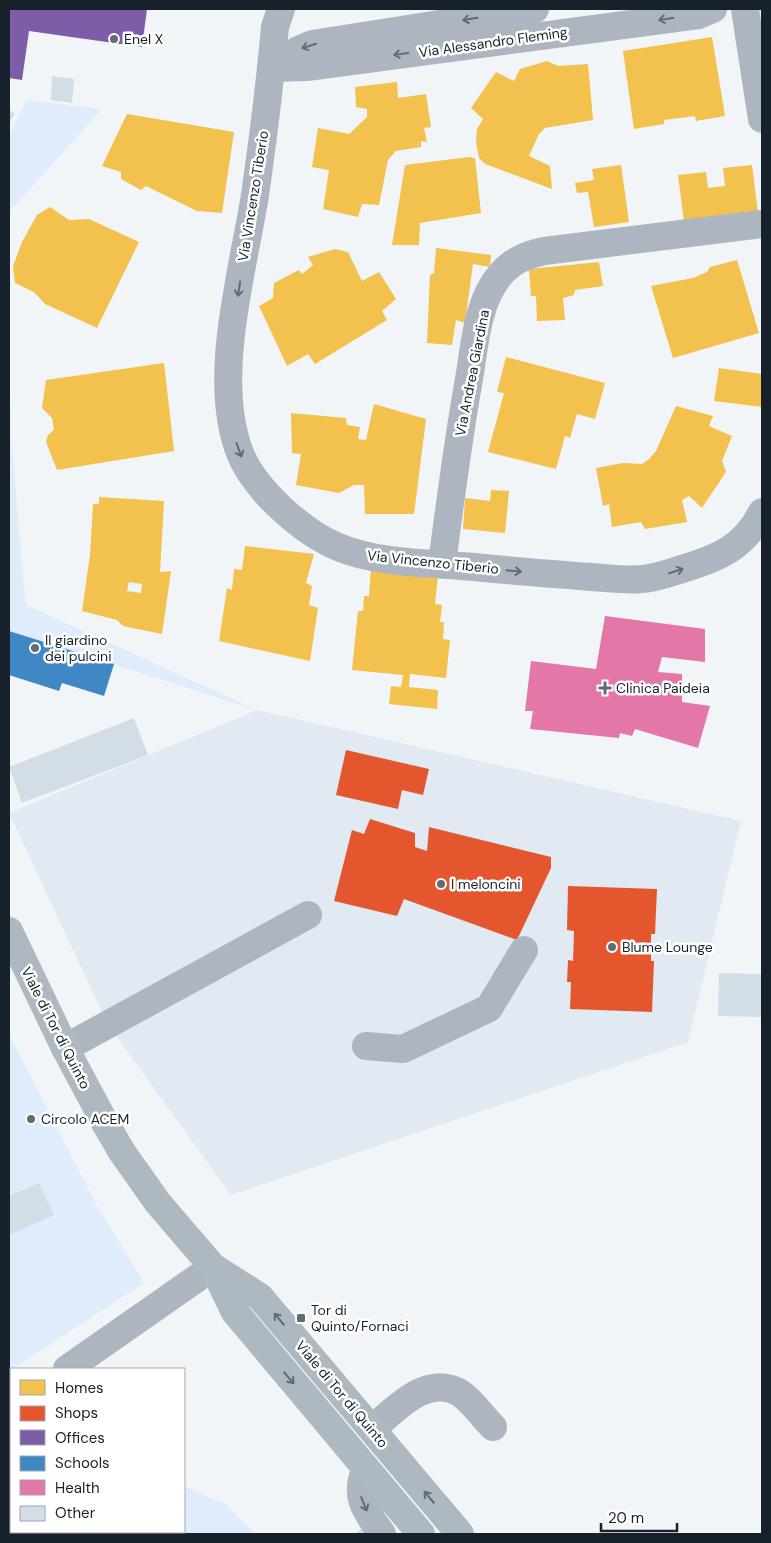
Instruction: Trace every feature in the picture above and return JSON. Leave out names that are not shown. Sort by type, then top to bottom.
[{"type":"main road","name":"Viale di Tor di Quinto","points":[[11,944],[128,1160],[158,1203],[213,1266],[260,1297],[460,1534]]},
{"type":"main road","name":"Viale di Tor di Quinto","points":[[213,1266],[235,1312],[365,1470],[421,1534]]},
{"type":"street","points":[[271,68],[275,27],[281,9]]},
{"type":"street","name":"Via Alessandro Fleming","points":[[271,68],[298,50],[312,44],[535,9]]},
{"type":"street","name":"Via Alessandro Fleming","points":[[271,68],[307,67],[699,15],[713,9]]},
{"type":"street","points":[[745,9],[762,119]]},
{"type":"street","name":"Via Vincenzo Tiberio","points":[[271,68],[255,195],[230,348],[230,406],[239,450],[251,472],[285,511],[322,539],[349,551],[374,557],[633,580],[650,578],[722,556],[749,532],[762,512]]},
{"type":"street","name":"Via Andrea Giardina","points":[[442,564],[458,437],[481,314],[491,289],[501,274],[521,258],[544,251],[762,224]]},
{"type":"street","points":[[66,1048],[308,915]]},
{"type":"street","points":[[366,1046],[403,1050],[489,1008],[524,950]]},
{"type":"street","points":[[68,1368],[213,1266]]},
{"type":"street","points":[[372,1429],[418,1392],[432,1388],[448,1388],[461,1393],[493,1427]]},
{"type":"street","points":[[365,1470],[361,1482],[360,1495],[365,1509],[382,1534]]},
{"type":"shaded area","points":[[26,100],[102,109],[9,212],[9,137]]},
{"type":"shaded area","points":[[9,351],[11,437],[26,605],[257,710],[9,631]]},
{"type":"shaded area","points":[[257,710],[741,821],[688,1042],[231,1195],[108,1025],[9,813]]},
{"type":"shaded area","name":"Circolo ACEM","points":[[9,1034],[96,1204],[144,1283],[14,1368],[10,1368],[9,1371]]},
{"type":"shaded area","points":[[9,1476],[10,1533],[185,1533],[185,1486],[227,1505],[255,1534],[9,1534]]},
{"type":"building: Homes","points":[[712,37],[725,116],[696,121],[695,116],[664,120],[664,124],[634,129],[623,51]]},
{"type":"building: Homes","points":[[547,61],[558,66],[588,64],[593,120],[545,128],[539,134],[529,156],[550,166],[552,189],[485,164],[479,158],[476,143],[477,129],[483,119],[471,108],[496,72],[514,81],[520,69]]},
{"type":"building: Homes","points":[[397,82],[398,98],[426,94],[431,127],[424,128],[427,142],[421,141],[421,147],[396,151],[388,160],[379,205],[362,204],[358,217],[323,209],[329,170],[312,167],[318,128],[349,134],[367,117],[367,109],[356,107],[355,87]]},
{"type":"building: Homes","points":[[127,114],[234,132],[222,213],[197,211],[146,186],[141,190],[121,179],[121,172],[102,166]]},
{"type":"building: Homes","points":[[469,157],[475,158],[481,213],[420,223],[419,245],[392,245],[405,165]]},
{"type":"building: Homes","points":[[621,165],[629,222],[594,227],[588,192],[577,193],[575,183],[594,180],[592,169]]},
{"type":"building: Homes","points":[[752,165],[758,213],[684,222],[678,175],[706,172],[708,188],[725,186],[723,168]]},
{"type":"building: Homes","points":[[50,207],[69,220],[89,219],[139,242],[97,328],[45,304],[34,292],[15,283],[13,266],[22,242],[37,215]]},
{"type":"building: Homes","points":[[436,248],[491,255],[490,267],[473,264],[465,323],[456,320],[452,345],[427,343],[430,275],[434,273]]},
{"type":"building: Homes","points":[[335,249],[348,252],[362,281],[379,272],[396,299],[382,311],[387,320],[315,364],[308,354],[287,366],[259,306],[273,298],[274,283],[299,270],[302,274],[313,265],[308,257]]},
{"type":"building: Homes","points":[[737,260],[759,333],[673,358],[651,286],[693,278],[707,272],[710,267]]},
{"type":"building: Homes","points":[[599,262],[603,286],[575,290],[574,295],[563,298],[565,320],[537,321],[536,296],[531,296],[529,269]]},
{"type":"building: Homes","points":[[506,357],[605,383],[595,419],[577,414],[570,438],[565,436],[556,469],[488,452],[504,393],[497,392]]},
{"type":"building: Homes","points":[[164,363],[174,451],[57,470],[46,442],[48,435],[54,430],[52,418],[42,408],[46,380]]},
{"type":"building: Homes","points":[[719,368],[762,374],[762,407],[714,401]]},
{"type":"building: Homes","points":[[374,404],[426,419],[414,514],[365,514],[364,485],[354,485],[339,493],[296,485],[301,454],[292,453],[291,413],[346,418],[347,425],[360,427],[358,439],[366,440]]},
{"type":"building: Homes","points":[[676,406],[713,416],[709,426],[732,436],[722,461],[726,472],[702,508],[689,496],[682,500],[687,522],[645,529],[641,522],[612,527],[609,504],[603,506],[596,468],[623,463],[642,464],[648,460],[656,451]]},
{"type":"building: Homes","points":[[491,490],[509,491],[505,533],[463,529],[465,498],[490,501]]},
{"type":"building: Homes","points":[[99,497],[164,501],[160,572],[171,571],[162,634],[123,626],[117,620],[82,611],[90,555],[93,504],[99,504]],"holes":[[[129,582],[142,584],[141,593],[127,591]]]},
{"type":"building: Homes","points":[[245,546],[314,554],[306,583],[312,586],[309,605],[318,608],[310,661],[219,641],[227,588],[232,590],[234,569],[242,570]]},
{"type":"building: Homes","points":[[371,569],[438,576],[435,604],[442,605],[440,622],[444,622],[443,639],[450,640],[446,678],[410,674],[409,687],[438,690],[437,709],[389,704],[391,686],[401,687],[403,675],[352,670],[358,611],[363,611],[364,596],[369,596]]},
{"type":"building: Shops","points":[[346,750],[429,769],[423,795],[402,790],[398,809],[336,795]]},
{"type":"building: Shops","name":"I meloncini","points":[[370,819],[415,833],[415,847],[427,851],[429,827],[551,857],[551,868],[517,940],[404,899],[397,916],[334,901],[352,830],[364,834]]},
{"type":"building: Shops","name":"Blume Lounge","points":[[568,886],[657,889],[655,934],[651,934],[651,961],[654,961],[652,1012],[570,1009],[571,982],[567,982],[568,960],[573,961],[574,931],[567,930]]},
{"type":"building: Offices","name":"Enel X","points":[[9,9],[147,9],[142,47],[29,31],[22,80],[9,78]]},
{"type":"building: Schools","name":"Il giardino dei pulcini","points":[[9,631],[114,664],[104,696],[62,683],[59,691],[9,675]]},
{"type":"building: Health","name":"Clinica Paideia","points":[[605,616],[705,629],[705,662],[662,657],[658,672],[682,674],[682,702],[710,706],[698,748],[635,729],[632,736],[620,733],[619,738],[530,729],[533,711],[525,711],[531,661],[596,669]]},
{"type":"building: Other","points":[[52,76],[74,79],[72,103],[51,100]]},
{"type":"building: Other","points":[[9,109],[15,114],[9,123]]},
{"type":"building: Other","points":[[134,718],[148,755],[22,803],[9,767]]},
{"type":"building: Other","points":[[719,973],[762,974],[762,1017],[718,1016]]},
{"type":"building: Other","points":[[39,1183],[54,1215],[9,1235],[9,1196]]},
{"type":"building: Other","points":[[363,1527],[370,1534],[355,1534]]},
{"type":"place","name":"Enel X","points":[[114,39]]},
{"type":"place","name":"Il giardino dei pulcini","points":[[35,648]]},
{"type":"place","name":"Clinica Paideia","points":[[605,688]]},
{"type":"place","name":"I meloncini","points":[[441,884]]},
{"type":"place","name":"Blume Lounge","points":[[612,947]]},
{"type":"place","name":"Circolo ACEM","points":[[31,1119]]},
{"type":"place","name":"Tor di Quinto/Fornaci","points":[[301,1318]]}]
